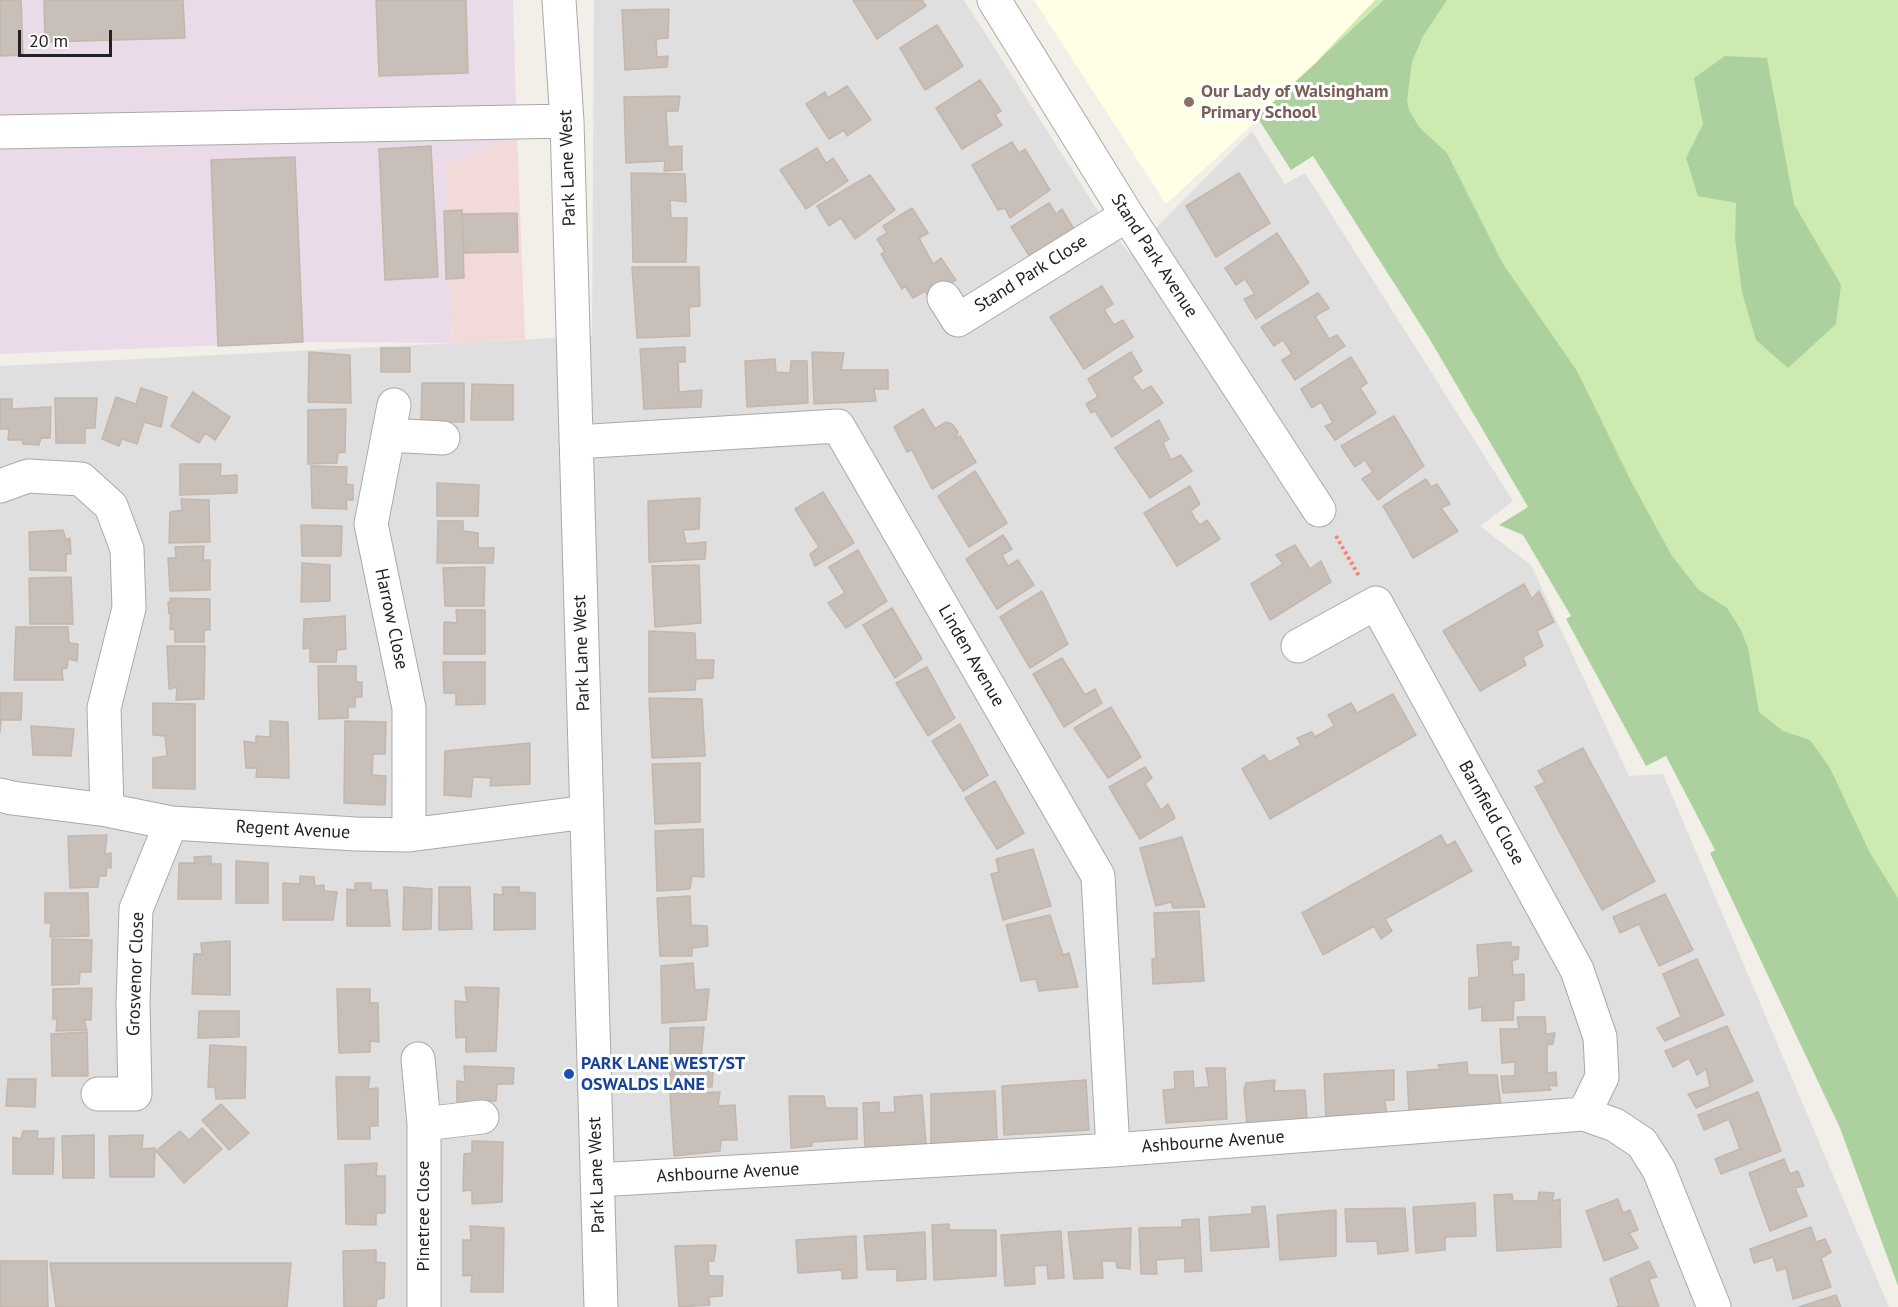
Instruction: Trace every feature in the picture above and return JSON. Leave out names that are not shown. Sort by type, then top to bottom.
[{"type":"street","name":"Park Lane West","points":[[559,0],[567,121],[601,1307]]},
{"type":"street","name":"Stand Park Avenue","points":[[994,0],[1127,215],[1319,510]]},
{"type":"street","points":[[0,132],[567,121]]},
{"type":"street","name":"Stand Park Close","points":[[944,298],[958,320],[1127,215]]},
{"type":"street","name":"Harrow Close","points":[[409,835],[409,708],[371,524],[391,420],[443,438]]},
{"type":"street","name":"Linden Avenue","points":[[576,442],[838,426],[1098,876],[1113,1150]]},
{"type":"street","points":[[0,486],[28,476],[81,479],[111,506],[127,549],[129,609],[104,708],[107,810]]},
{"type":"street","points":[[1298,646],[1376,603]]},
{"type":"street","name":"Barnfield Close","points":[[1376,603],[1577,970],[1600,1037],[1602,1077],[1584,1114]]},
{"type":"street","name":"Regent Avenue","points":[[0,795],[107,810],[171,823],[409,835],[587,812]]},
{"type":"street","name":"Grosvenor Close","points":[[98,1094],[135,1094],[133,1002],[136,909],[171,823]]},
{"type":"street","name":"Pinetree Close","points":[[418,1059],[424,1124],[424,1307]]},
{"type":"street","name":"Ashbourne Avenue","points":[[597,1180],[1113,1150],[1584,1114],[1615,1125],[1642,1143],[1659,1170],[1714,1307]]},
{"type":"street","points":[[424,1124],[482,1118]]},
{"type":"path","points":[[1319,510],[1376,603]]},
{"type":"shaded area","points":[[0,0],[513,0],[517,134],[446,166],[452,343],[303,342],[0,354]]},
{"type":"shaded area","points":[[594,0],[964,0],[1105,222],[1130,254],[1252,131],[1285,184],[1305,173],[1513,501],[1480,526],[1531,565],[1629,776],[1663,774],[1889,1307],[0,1307],[0,366],[592,336]]},
{"type":"shaded area","name":"Our Lady of Walsingham Primary School","points":[[1034,0],[1388,0],[1166,204]]},
{"type":"shaded area","points":[[517,134],[525,339],[452,343],[446,166]]},
{"type":"green space","points":[[1375,0],[1898,0],[1898,1257],[1650,626],[1318,60]]},
{"type":"green space","points":[[1384,0],[1447,0],[1423,36],[1412,62],[1407,100],[1409,110],[1419,127],[1447,153],[1503,264],[1577,371],[1632,483],[1672,556],[1699,590],[1727,608],[1741,630],[1748,648],[1759,712],[1783,731],[1810,740],[1830,768],[1870,853],[1898,898],[1898,1286],[1840,1128],[1710,853],[1715,850],[1666,756],[1646,766],[1566,619],[1571,616],[1523,535],[1499,525],[1528,507],[1429,338],[1313,156],[1291,170],[1257,117]]},
{"type":"green space","points":[[1725,56],[1767,58],[1794,204],[1841,285],[1836,324],[1788,368],[1756,340],[1742,292],[1735,239],[1736,203],[1698,196],[1686,158],[1703,124],[1694,78]]},
{"type":"building","points":[[0,0],[21,0],[23,55],[0,56]]},
{"type":"building","points":[[44,0],[183,0],[185,38],[45,42]]},
{"type":"building","points":[[376,0],[466,0],[468,73],[379,76]]},
{"type":"building","points":[[853,0],[922,0],[926,6],[877,39]]},
{"type":"building","points":[[669,9],[668,38],[656,39],[657,57],[668,56],[667,67],[625,70],[622,10]]},
{"type":"building","points":[[937,25],[963,66],[925,90],[900,48]]},
{"type":"building","points":[[980,80],[1001,111],[995,115],[1002,125],[962,149],[936,108]]},
{"type":"building","points":[[847,86],[871,120],[847,136],[844,130],[829,139],[806,104],[825,92],[828,98]]},
{"type":"building","points":[[680,96],[678,111],[666,111],[668,147],[682,146],[682,170],[664,171],[665,161],[626,163],[624,97]]},
{"type":"building","points":[[1012,142],[1019,153],[1025,149],[1050,190],[1010,218],[1005,208],[998,210],[972,165]]},
{"type":"building","points":[[431,146],[438,277],[385,280],[379,149]]},
{"type":"building","points":[[817,148],[826,163],[833,158],[848,181],[806,209],[780,170]]},
{"type":"building","points":[[295,157],[303,342],[218,346],[211,160]]},
{"type":"building","points":[[631,173],[685,174],[686,202],[670,200],[671,218],[687,218],[686,262],[633,262]]},
{"type":"building","points":[[1239,173],[1270,223],[1216,257],[1186,206]]},
{"type":"building","points":[[870,175],[895,210],[855,239],[841,218],[829,226],[817,206]]},
{"type":"building","points":[[1049,203],[1056,214],[1062,209],[1081,241],[1037,268],[1011,227]]},
{"type":"building","points":[[912,208],[928,233],[919,238],[933,264],[941,258],[956,280],[929,298],[925,291],[913,298],[905,286],[902,289],[881,254],[885,252],[877,239],[887,233],[883,226]]},
{"type":"building","points":[[462,210],[464,278],[446,279],[444,211]]},
{"type":"building","points":[[517,213],[518,252],[464,253],[462,214]]},
{"type":"building","points":[[1277,233],[1309,283],[1256,319],[1244,299],[1255,294],[1245,279],[1236,285],[1225,268]]},
{"type":"building","points":[[632,267],[699,267],[700,306],[689,307],[690,336],[637,338]]},
{"type":"building","points":[[1102,286],[1113,304],[1104,310],[1114,325],[1123,320],[1133,337],[1084,369],[1050,317]]},
{"type":"building","points":[[1318,293],[1329,308],[1315,316],[1329,339],[1337,335],[1345,346],[1295,380],[1282,360],[1292,354],[1283,340],[1274,346],[1261,327]]},
{"type":"building","points":[[685,347],[685,362],[678,362],[679,392],[702,390],[701,407],[644,409],[640,349]]},
{"type":"building","points":[[381,348],[410,348],[410,372],[381,372]]},
{"type":"building","points":[[309,352],[350,355],[351,403],[308,402]]},
{"type":"building","points":[[812,352],[844,353],[841,370],[888,370],[888,389],[874,389],[876,401],[814,404]]},
{"type":"building","points":[[1131,352],[1142,371],[1132,377],[1142,391],[1151,386],[1163,403],[1112,437],[1095,411],[1091,413],[1086,404],[1098,397],[1088,379]]},
{"type":"building","points":[[1351,357],[1367,383],[1360,388],[1376,413],[1335,440],[1325,426],[1333,423],[1321,402],[1312,408],[1301,389]]},
{"type":"building","points":[[775,359],[776,372],[790,373],[791,361],[807,361],[808,403],[747,407],[745,361]]},
{"type":"building","points":[[422,383],[464,383],[464,422],[421,421]]},
{"type":"building","points":[[472,384],[513,385],[513,420],[471,420]]},
{"type":"building","points":[[141,388],[167,397],[161,427],[144,422],[137,444],[122,439],[119,446],[102,439],[116,397],[136,404]]},
{"type":"building","points":[[193,392],[230,417],[215,440],[205,433],[199,443],[171,426]]},
{"type":"building","points":[[55,398],[97,398],[95,428],[85,428],[85,443],[56,443]]},
{"type":"building","points":[[0,399],[12,399],[12,409],[51,407],[50,438],[41,438],[39,445],[23,444],[22,440],[8,440],[9,429],[0,429]]},
{"type":"building","points":[[346,409],[345,452],[338,453],[337,463],[308,464],[308,410]]},
{"type":"building","points":[[923,409],[935,429],[946,422],[952,424],[958,432],[955,439],[960,436],[976,462],[932,489],[912,450],[907,452],[894,427]]},
{"type":"building","points":[[1394,416],[1424,466],[1378,500],[1362,479],[1373,472],[1365,460],[1355,467],[1341,446]]},
{"type":"building","points":[[1159,420],[1169,439],[1163,443],[1171,460],[1181,455],[1192,471],[1150,498],[1115,448]]},
{"type":"building","points":[[180,464],[221,464],[220,476],[237,475],[237,493],[180,495]]},
{"type":"building","points":[[311,466],[347,467],[346,484],[353,485],[353,500],[346,500],[347,509],[312,508]]},
{"type":"building","points":[[975,471],[1007,523],[969,547],[938,496]]},
{"type":"building","points":[[1426,479],[1431,487],[1437,484],[1450,504],[1441,508],[1458,531],[1413,558],[1383,506]]},
{"type":"building","points":[[437,483],[479,485],[478,516],[437,516]]},
{"type":"building","points":[[1190,486],[1200,504],[1191,511],[1195,519],[1200,525],[1207,520],[1220,539],[1177,566],[1144,513]]},
{"type":"building","points":[[823,492],[854,543],[815,566],[810,554],[819,547],[795,509]]},
{"type":"building","points":[[700,498],[699,529],[683,530],[686,544],[706,542],[705,559],[649,562],[648,501]]},
{"type":"building","points":[[181,499],[209,500],[210,542],[169,543],[170,512],[182,510]]},
{"type":"building","points":[[438,521],[463,521],[463,531],[478,533],[478,548],[494,548],[493,563],[437,563]]},
{"type":"building","points":[[301,525],[342,526],[341,556],[302,556]]},
{"type":"building","points":[[63,530],[66,540],[70,538],[71,554],[66,554],[66,571],[30,570],[29,532]]},
{"type":"building","points":[[1003,535],[1012,549],[1002,555],[1008,566],[1018,560],[1034,585],[997,609],[966,559]]},
{"type":"building","points":[[1295,545],[1310,569],[1321,561],[1331,582],[1270,620],[1251,584],[1283,564],[1276,555]]},
{"type":"building","points":[[204,546],[203,560],[210,560],[210,590],[170,591],[168,558],[176,558],[175,547]]},
{"type":"building","points":[[858,550],[887,601],[846,628],[828,603],[845,593],[829,567]]},
{"type":"building","points":[[302,563],[330,565],[330,601],[301,602]]},
{"type":"building","points":[[699,565],[701,623],[655,627],[652,566]]},
{"type":"building","points":[[485,567],[484,606],[445,606],[443,568]]},
{"type":"building","points":[[71,577],[73,624],[30,624],[29,578]]},
{"type":"building","points":[[1524,584],[1532,599],[1539,591],[1554,622],[1537,631],[1543,646],[1523,657],[1526,665],[1480,691],[1443,631]]},
{"type":"building","points":[[1042,591],[1068,644],[1030,668],[1000,617]]},
{"type":"building","points":[[170,598],[210,599],[210,630],[204,630],[204,642],[175,642],[175,630],[170,629],[171,613],[169,614],[168,602],[171,601]]},
{"type":"building","points":[[892,608],[922,659],[895,678],[863,625]]},
{"type":"building","points":[[456,610],[485,610],[485,654],[444,654],[444,622],[457,623]]},
{"type":"building","points":[[345,616],[346,649],[337,650],[336,662],[310,662],[310,648],[303,649],[304,619]]},
{"type":"building","points":[[16,627],[68,627],[69,643],[78,644],[77,661],[68,659],[67,668],[62,669],[63,680],[14,680]]},
{"type":"building","points":[[649,631],[695,633],[696,660],[714,660],[713,678],[696,679],[695,690],[649,692]]},
{"type":"building","points":[[167,646],[205,646],[204,699],[176,700],[177,687],[169,689]]},
{"type":"building","points":[[1062,658],[1085,695],[1095,689],[1102,703],[1064,727],[1033,674]]},
{"type":"building","points":[[443,662],[485,662],[485,704],[456,705],[456,693],[444,693]]},
{"type":"building","points":[[318,666],[356,666],[356,682],[362,682],[362,697],[355,697],[355,707],[348,707],[348,718],[319,719]]},
{"type":"building","points":[[927,667],[955,718],[928,736],[896,683]]},
{"type":"building","points":[[0,693],[22,693],[21,720],[1,720],[0,732]]},
{"type":"building","points":[[1393,694],[1416,735],[1270,819],[1242,769],[1264,755],[1269,762],[1301,745],[1297,738],[1312,732],[1315,737],[1334,726],[1328,715],[1351,703],[1357,713]]},
{"type":"building","points":[[649,698],[702,699],[705,756],[652,758]]},
{"type":"building","points":[[153,703],[195,704],[195,789],[153,788],[153,758],[167,756],[165,736],[153,735]]},
{"type":"building","points":[[1111,707],[1141,757],[1108,778],[1074,728]]},
{"type":"building","points":[[270,721],[288,722],[289,778],[256,777],[257,768],[246,768],[244,741],[256,743],[256,736],[270,737]]},
{"type":"building","points":[[345,721],[386,722],[385,754],[373,754],[372,775],[386,776],[385,805],[344,803]]},
{"type":"building","points":[[960,724],[988,775],[963,791],[932,741]]},
{"type":"building","points":[[31,726],[74,729],[71,756],[33,755]]},
{"type":"building","points":[[530,743],[530,784],[490,786],[491,778],[473,777],[471,797],[444,795],[445,751]]},
{"type":"building","points":[[1583,748],[1655,881],[1602,910],[1535,787],[1545,782],[1538,771]]},
{"type":"building","points":[[700,763],[700,822],[655,824],[652,764]]},
{"type":"building","points":[[1145,767],[1152,778],[1145,784],[1161,810],[1168,804],[1175,818],[1140,839],[1109,787]]},
{"type":"building","points":[[995,781],[1024,833],[997,849],[965,798]]},
{"type":"building","points":[[703,829],[704,877],[692,876],[690,889],[657,891],[655,831]]},
{"type":"building","points":[[107,835],[105,854],[111,853],[111,868],[107,867],[106,876],[99,876],[98,887],[70,888],[68,836]]},
{"type":"building","points":[[1441,835],[1447,846],[1455,841],[1472,871],[1385,919],[1392,931],[1381,939],[1374,926],[1323,955],[1302,913]]},
{"type":"building","points":[[1182,837],[1205,907],[1173,908],[1171,902],[1156,906],[1140,848]]},
{"type":"building","points":[[1033,849],[1051,906],[1003,920],[991,874],[999,872],[996,859]]},
{"type":"building","points":[[211,856],[211,864],[221,864],[221,899],[178,899],[179,863],[195,863],[194,857]]},
{"type":"building","points":[[236,861],[268,863],[268,903],[236,903]]},
{"type":"building","points":[[300,876],[314,877],[315,886],[324,885],[324,891],[337,892],[333,920],[283,920],[283,883],[300,884]]},
{"type":"building","points":[[355,883],[371,883],[371,890],[387,890],[390,926],[347,926],[347,889],[355,890]]},
{"type":"building","points":[[404,887],[432,889],[431,929],[403,930]]},
{"type":"building","points":[[439,887],[470,887],[472,929],[439,930]]},
{"type":"building","points":[[502,887],[519,887],[519,892],[535,893],[535,929],[494,930],[494,894],[503,895]]},
{"type":"building","points":[[45,893],[88,893],[89,936],[50,937],[51,923],[45,923]]},
{"type":"building","points":[[1665,894],[1693,950],[1659,966],[1639,924],[1620,933],[1613,917]]},
{"type":"building","points":[[690,896],[691,925],[707,926],[708,946],[692,948],[692,956],[660,956],[657,898]]},
{"type":"building","points":[[1199,911],[1204,981],[1153,984],[1152,959],[1156,958],[1154,913]]},
{"type":"building","points":[[1050,915],[1063,955],[1069,953],[1078,987],[1039,991],[1036,979],[1021,981],[1006,925]]},
{"type":"building","points":[[52,939],[92,940],[91,972],[80,972],[79,984],[52,985]]},
{"type":"building","points":[[230,941],[230,995],[192,994],[194,954],[202,954],[201,943]]},
{"type":"building","points":[[1511,942],[1511,947],[1519,947],[1518,959],[1512,961],[1513,975],[1524,974],[1524,1000],[1514,1001],[1513,1020],[1482,1021],[1482,1007],[1469,1009],[1469,978],[1479,977],[1477,945]]},
{"type":"building","points":[[1697,959],[1724,1015],[1665,1041],[1657,1028],[1681,1017],[1663,974]]},
{"type":"building","points":[[693,963],[695,990],[709,989],[706,1020],[662,1023],[661,966]]},
{"type":"building","points":[[465,987],[499,988],[496,1051],[466,1052],[466,1037],[456,1038],[455,1001],[467,1002]]},
{"type":"building","points":[[92,988],[91,1020],[84,1020],[87,1030],[56,1031],[57,1019],[53,1019],[53,989]]},
{"type":"building","points":[[337,989],[370,989],[370,1003],[378,1003],[379,1042],[370,1041],[370,1052],[339,1053]]},
{"type":"building","points":[[199,1011],[239,1011],[239,1037],[198,1038]]},
{"type":"building","points":[[1517,1017],[1545,1017],[1546,1034],[1555,1033],[1553,1044],[1547,1045],[1547,1073],[1556,1072],[1557,1086],[1548,1085],[1551,1090],[1503,1093],[1501,1076],[1515,1076],[1515,1062],[1502,1063],[1500,1029],[1519,1029]]},
{"type":"building","points":[[1727,1026],[1753,1081],[1696,1108],[1688,1094],[1710,1087],[1706,1069],[1697,1075],[1689,1058],[1673,1067],[1665,1051]]},
{"type":"building","points":[[704,1027],[701,1059],[714,1057],[712,1087],[670,1088],[670,1028]]},
{"type":"building","points":[[87,1032],[88,1076],[52,1076],[51,1034]]},
{"type":"building","points":[[210,1045],[246,1047],[245,1098],[216,1099],[215,1087],[208,1087]]},
{"type":"building","points":[[1467,1062],[1468,1075],[1497,1075],[1501,1105],[1409,1114],[1407,1072],[1441,1069],[1438,1065]]},
{"type":"building","points":[[464,1066],[514,1068],[513,1084],[497,1084],[496,1101],[457,1102],[457,1081],[465,1082]]},
{"type":"building","points":[[1206,1068],[1225,1068],[1227,1119],[1166,1123],[1163,1090],[1175,1089],[1174,1072],[1193,1071],[1194,1088],[1209,1087]]},
{"type":"building","points":[[1394,1070],[1394,1100],[1385,1100],[1387,1117],[1326,1120],[1324,1074]]},
{"type":"building","points":[[336,1077],[370,1077],[368,1089],[378,1088],[378,1126],[370,1126],[370,1139],[338,1139]]},
{"type":"building","points":[[8,1079],[36,1079],[35,1107],[6,1106]]},
{"type":"building","points":[[1086,1080],[1089,1130],[1004,1135],[1002,1086]]},
{"type":"building","points":[[1275,1080],[1274,1091],[1305,1090],[1307,1120],[1247,1126],[1244,1090],[1246,1083]]},
{"type":"building","points":[[995,1091],[997,1140],[931,1144],[931,1094]]},
{"type":"building","points":[[720,1092],[718,1106],[735,1105],[737,1140],[721,1140],[720,1151],[674,1156],[670,1093]]},
{"type":"building","points":[[1758,1092],[1781,1151],[1721,1174],[1715,1159],[1740,1149],[1729,1119],[1704,1130],[1698,1115]]},
{"type":"building","points":[[922,1095],[926,1144],[865,1148],[863,1103],[879,1102],[879,1113],[895,1112],[894,1097]]},
{"type":"building","points":[[789,1096],[824,1096],[826,1108],[857,1108],[857,1139],[812,1142],[812,1146],[791,1148]]},
{"type":"building","points":[[221,1104],[249,1133],[229,1150],[202,1120]]},
{"type":"building","points":[[202,1128],[222,1149],[184,1183],[156,1151],[180,1131],[189,1140]]},
{"type":"building","points":[[23,1131],[38,1131],[37,1139],[54,1138],[53,1174],[13,1174],[13,1137],[21,1139]]},
{"type":"building","points":[[94,1135],[94,1178],[63,1178],[62,1136]]},
{"type":"building","points":[[143,1135],[142,1149],[155,1148],[154,1177],[110,1177],[109,1136]]},
{"type":"building","points":[[472,1141],[503,1142],[502,1202],[472,1204],[472,1190],[463,1191],[464,1154],[472,1153]]},
{"type":"building","points":[[1784,1159],[1790,1174],[1798,1171],[1804,1186],[1795,1188],[1807,1216],[1770,1231],[1749,1173]]},
{"type":"building","points":[[377,1163],[376,1176],[385,1176],[385,1213],[376,1213],[376,1225],[346,1224],[345,1165]]},
{"type":"building","points":[[1539,1192],[1554,1193],[1552,1201],[1560,1199],[1561,1247],[1497,1251],[1494,1195],[1512,1194],[1513,1201],[1538,1201]]},
{"type":"building","points":[[1618,1199],[1623,1213],[1630,1210],[1638,1230],[1629,1233],[1638,1248],[1604,1261],[1586,1211]]},
{"type":"building","points":[[1475,1203],[1476,1236],[1445,1237],[1445,1250],[1416,1253],[1413,1207]]},
{"type":"building","points":[[1265,1206],[1269,1247],[1211,1251],[1209,1217],[1252,1214],[1252,1207]]},
{"type":"building","points":[[1405,1208],[1408,1251],[1378,1254],[1377,1241],[1347,1242],[1345,1209]]},
{"type":"building","points":[[1336,1210],[1336,1256],[1280,1260],[1277,1215]]},
{"type":"building","points":[[1199,1219],[1202,1271],[1185,1272],[1185,1258],[1156,1260],[1157,1274],[1141,1274],[1139,1228],[1182,1227],[1182,1220]]},
{"type":"building","points":[[949,1224],[949,1230],[996,1230],[996,1276],[934,1280],[932,1225]]},
{"type":"building","points":[[470,1226],[504,1228],[503,1292],[471,1292],[472,1275],[463,1276],[463,1240],[471,1240]]},
{"type":"building","points":[[1811,1227],[1816,1242],[1825,1239],[1831,1252],[1821,1258],[1831,1287],[1793,1299],[1786,1268],[1777,1271],[1773,1257],[1754,1263],[1750,1249]]},
{"type":"building","points":[[1131,1228],[1130,1269],[1117,1268],[1116,1261],[1102,1261],[1103,1278],[1074,1279],[1068,1232]]},
{"type":"building","points":[[1061,1231],[1064,1278],[1048,1279],[1047,1265],[1034,1266],[1035,1284],[1005,1286],[1001,1235]]},
{"type":"building","points":[[925,1232],[926,1279],[897,1281],[897,1269],[867,1270],[864,1236]]},
{"type":"building","points":[[856,1236],[857,1278],[842,1279],[842,1270],[798,1273],[796,1240]]},
{"type":"building","points":[[716,1245],[714,1261],[708,1261],[709,1276],[723,1276],[722,1296],[709,1297],[710,1305],[679,1307],[675,1246]]},
{"type":"building","points":[[376,1250],[376,1262],[385,1263],[384,1298],[377,1299],[376,1307],[344,1307],[343,1251]]},
{"type":"building","points":[[0,1261],[47,1261],[48,1307],[0,1307]]},
{"type":"building","points":[[1649,1261],[1657,1277],[1649,1279],[1659,1307],[1616,1307],[1619,1306],[1610,1279]]},
{"type":"building","points":[[50,1263],[291,1263],[287,1307],[56,1307]]},
{"type":"building","points":[[1836,1295],[1841,1307],[1799,1307]]},
{"type":"place","name":"Our Lady of Walsingham Primary School","points":[[1189,102]]},
{"type":"place","name":"PARK LANE WEST/ST OSWALDS LANE","points":[[569,1074]]}]
